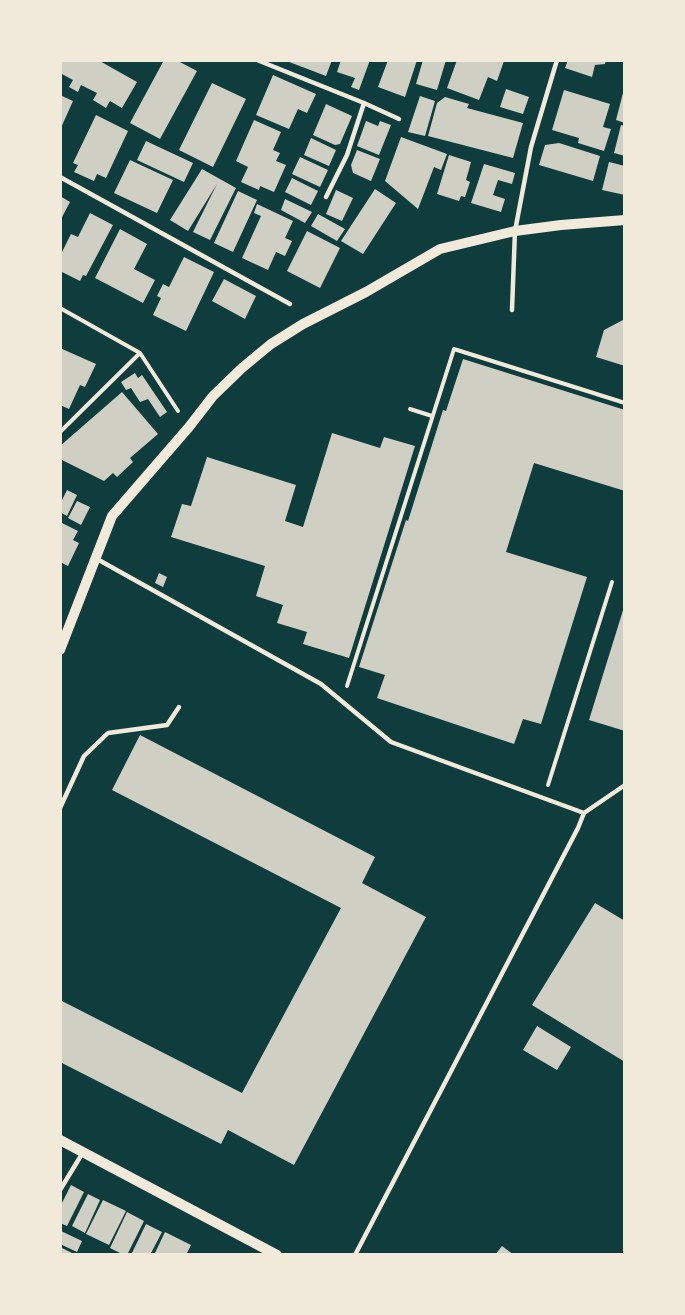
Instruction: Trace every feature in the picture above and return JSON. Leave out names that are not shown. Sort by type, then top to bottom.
[{"type":"street","points":[[60,650],[112,516],[213,396],[271,344],[303,324],[366,292],[441,249],[514,231],[625,220]]},
{"type":"street","points":[[60,1140],[273,1254]]},
{"type":"lane","points":[[257,60],[399,119]]},
{"type":"lane","points":[[512,310],[514,231],[531,147],[557,60]]},
{"type":"lane","points":[[326,197],[347,154],[364,104]]},
{"type":"lane","points":[[60,177],[290,304]]},
{"type":"lane","points":[[95,558],[321,684],[391,742],[584,813]]},
{"type":"lane","points":[[60,808],[84,756],[108,733],[167,725],[179,707]]},
{"type":"lane","points":[[355,1255],[584,813],[625,785]]},
{"type":"lane","points":[[60,1190],[83,1151]]},
{"type":"path","points":[[60,308],[140,353],[189,427]]},
{"type":"path","points":[[353,669],[454,349],[625,403]]},
{"type":"path","points":[[60,432],[140,353]]},
{"type":"path","points":[[410,409],[433,416]]},
{"type":"path","points":[[543,798],[612,582]]},
{"type":"building","points":[[60,60],[98,60],[137,82],[122,108],[110,101],[106,108],[93,100],[97,93],[81,85],[78,92],[69,87],[73,80],[60,73]]},
{"type":"building","points":[[164,60],[176,60],[197,71],[160,139],[130,123]]},
{"type":"building","points":[[284,60],[332,60],[326,76]]},
{"type":"building","points":[[341,60],[370,60],[359,90],[351,87],[355,78],[337,72]]},
{"type":"building","points":[[388,60],[417,60],[405,97],[378,87]]},
{"type":"building","points":[[423,60],[446,60],[437,90],[416,84]]},
{"type":"building","points":[[457,60],[504,61],[497,81],[488,77],[479,100],[447,88]]},
{"type":"building","points":[[568,60],[606,60],[605,64],[595,65],[592,77],[565,68]]},
{"type":"building","points":[[273,75],[316,94],[307,113],[298,109],[289,129],[256,115]]},
{"type":"building","points":[[212,83],[246,99],[213,167],[179,150]]},
{"type":"building","points":[[506,89],[529,97],[523,114],[500,107]]},
{"type":"building","points":[[564,90],[610,104],[603,127],[611,129],[604,151],[578,143],[579,138],[552,130]]},
{"type":"building","points":[[623,93],[625,94],[625,123],[616,120]]},
{"type":"building","points":[[60,95],[73,101],[60,130]]},
{"type":"building","points":[[420,96],[435,101],[425,136],[408,132]]},
{"type":"building","points":[[445,97],[469,104],[467,108],[523,123],[513,158],[428,136],[437,103]]},
{"type":"building","points":[[326,104],[352,116],[340,144],[335,145],[313,135]]},
{"type":"building","points":[[96,115],[128,131],[106,178],[97,174],[94,181],[74,172],[78,165],[73,163]]},
{"type":"building","points":[[254,120],[281,132],[273,150],[280,153],[276,161],[286,165],[274,192],[260,186],[259,190],[241,182],[248,167],[236,161]]},
{"type":"building","points":[[366,121],[378,126],[380,121],[391,125],[379,155],[357,146]]},
{"type":"building","points":[[621,125],[625,126],[625,156],[614,153]]},
{"type":"building","points":[[401,137],[447,154],[441,170],[434,167],[418,209],[385,181]]},
{"type":"building","points":[[311,138],[336,150],[329,166],[304,155]]},
{"type":"building","points":[[146,141],[193,163],[184,182],[137,160]]},
{"type":"building","points":[[559,143],[600,156],[593,181],[539,165],[545,145]]},
{"type":"building","points":[[357,150],[380,159],[371,181],[353,173],[351,165]]},
{"type":"building","points":[[449,155],[471,162],[466,180],[470,182],[465,197],[461,196],[459,201],[437,194]]},
{"type":"building","points":[[300,157],[328,170],[320,187],[292,174]]},
{"type":"building","points":[[130,160],[173,180],[157,213],[114,193]]},
{"type":"building","points":[[609,162],[625,166],[625,195],[602,190]]},
{"type":"building","points":[[484,164],[515,173],[512,184],[498,180],[493,195],[505,199],[501,212],[471,203]]},
{"type":"building","points":[[202,169],[236,188],[210,240],[193,232],[217,184],[188,231],[170,220]]},
{"type":"building","points":[[292,178],[318,191],[311,205],[285,192]]},
{"type":"building","points":[[375,189],[396,203],[363,254],[341,241]]},
{"type":"building","points":[[336,190],[353,198],[342,221],[326,214]]},
{"type":"building","points":[[238,191],[257,200],[233,252],[214,243]]},
{"type":"building","points":[[60,196],[70,202],[60,221]]},
{"type":"building","points":[[285,199],[312,212],[305,223],[281,210]]},
{"type":"building","points":[[257,204],[293,221],[285,238],[292,241],[285,256],[276,252],[268,270],[242,258],[261,216],[254,213]]},
{"type":"building","points":[[90,213],[113,225],[86,276],[83,275],[80,281],[60,271],[60,256],[71,234],[78,237]]},
{"type":"building","points":[[318,214],[345,229],[337,241],[311,226]]},
{"type":"building","points":[[120,229],[147,244],[134,269],[155,280],[143,303],[95,278]]},
{"type":"building","points":[[307,231],[340,248],[320,288],[287,271]]},
{"type":"building","points":[[184,257],[214,272],[186,331],[153,315],[161,298],[157,296],[163,284],[169,287]]},
{"type":"building","points":[[224,279],[256,296],[245,319],[212,301]]},
{"type":"building","points":[[625,321],[625,366],[596,357],[604,330]]},
{"type":"building","points":[[60,348],[96,364],[85,387],[80,385],[69,409],[60,405]]},
{"type":"building","points":[[463,359],[625,410],[625,491],[534,463],[506,552],[587,577],[541,724],[523,719],[514,744],[377,698],[385,675],[359,667],[443,410],[446,411]]},
{"type":"building","points":[[135,373],[138,378],[142,375],[167,412],[160,417],[148,399],[140,402],[131,388],[126,390],[121,382]]},
{"type":"building","points":[[122,392],[158,434],[130,458],[133,462],[117,477],[113,473],[104,481],[60,459],[60,446]]},
{"type":"building","points":[[332,433],[380,448],[384,437],[415,446],[349,658],[303,644],[307,632],[277,623],[283,605],[256,596],[265,566],[171,537],[182,504],[191,506],[207,457],[296,485],[285,521],[303,527]]},
{"type":"building","points":[[67,490],[77,495],[67,516],[60,512],[60,504]]},
{"type":"building","points":[[77,501],[90,507],[81,525],[68,518]]},
{"type":"building","points":[[60,522],[78,531],[73,540],[79,543],[68,566],[60,562]]},
{"type":"building","points":[[159,573],[167,577],[163,587],[155,583]]},
{"type":"building","points":[[625,607],[625,731],[589,720]]},
{"type":"building","points":[[140,735],[375,857],[362,883],[426,917],[294,1165],[228,1130],[221,1144],[60,1062],[60,1000],[242,1093],[341,908],[112,790]]},
{"type":"building","points":[[595,903],[625,921],[625,1062],[532,1005]]},
{"type":"building","points":[[537,1026],[571,1047],[557,1070],[523,1050]]},
{"type":"building","points":[[71,1185],[84,1192],[67,1226],[60,1223],[60,1207]]},
{"type":"building","points":[[88,1194],[100,1200],[85,1233],[72,1226]]},
{"type":"building","points":[[103,1200],[126,1211],[109,1245],[86,1234]]},
{"type":"building","points":[[127,1212],[144,1221],[127,1255],[124,1255],[110,1248]]},
{"type":"building","points":[[146,1224],[162,1232],[150,1255],[131,1255]]},
{"type":"building","points":[[61,1231],[82,1241],[77,1252],[60,1244]]},
{"type":"building","points":[[165,1232],[191,1245],[186,1255],[154,1255]]},
{"type":"building","points":[[502,1246],[514,1255],[495,1255]]},
{"type":"building","points":[[60,1247],[76,1255],[60,1255]]}]
